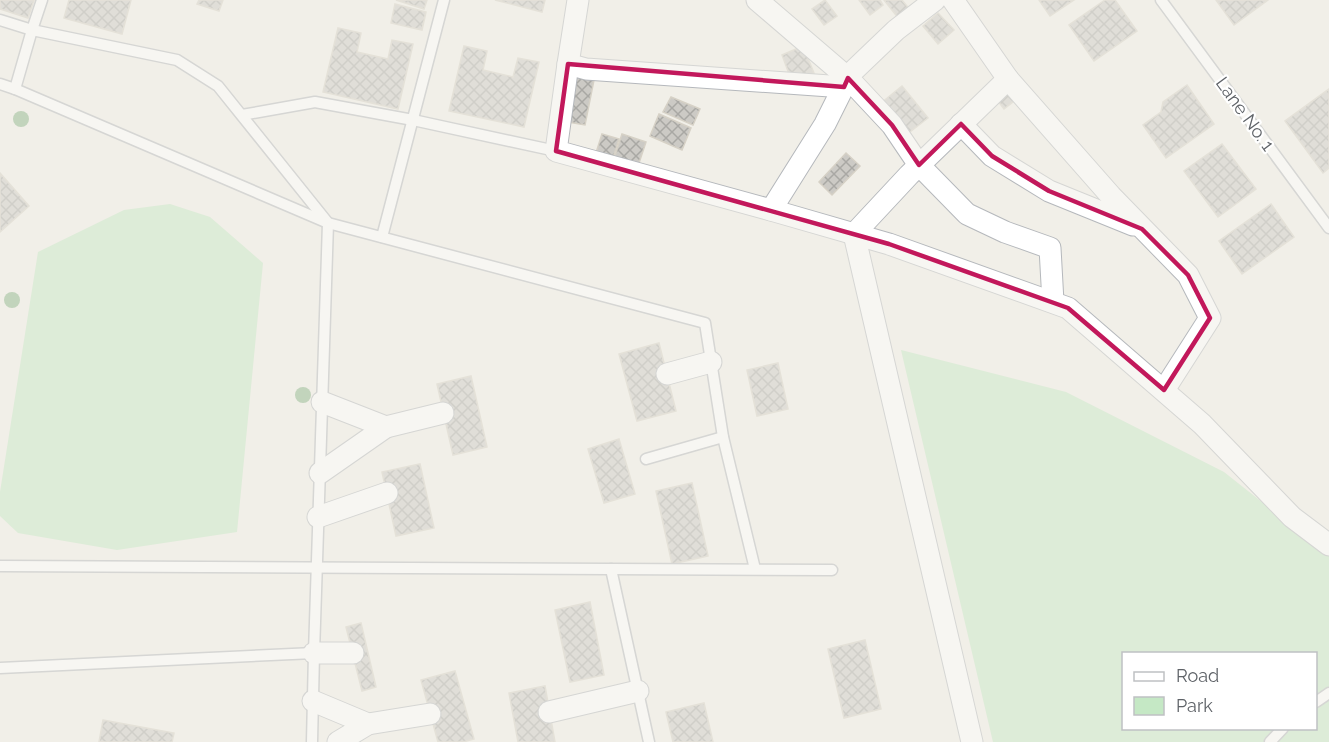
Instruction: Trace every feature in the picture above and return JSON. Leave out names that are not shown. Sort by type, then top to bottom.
[{"type":"street","points":[[578,0],[556,151],[889,244],[1068,308],[1202,424],[1292,517],[1329,545]]},
{"type":"street","points":[[757,0],[892,125],[919,165],[967,213],[1005,232],[1050,248],[1053,302]]},
{"type":"street","points":[[771,210],[825,124],[850,74],[896,30],[935,0]]},
{"type":"street","points":[[953,0],[1008,79],[1111,196],[1188,275],[1210,318],[1164,390]]},
{"type":"street","points":[[568,64],[586,69],[846,82]]},
{"type":"street","points":[[854,234],[919,165],[1008,79]]},
{"type":"street","points":[[961,124],[992,156],[1049,190],[1142,229]]},
{"type":"street","points":[[854,234],[972,742]]},
{"type":"street","points":[[667,374],[711,362]]},
{"type":"street","points":[[322,402],[386,427]]},
{"type":"street","points":[[320,473],[386,427],[443,413]]},
{"type":"street","points":[[318,517],[387,493]]},
{"type":"street","points":[[314,653],[353,653]]},
{"type":"street","points":[[549,712],[638,692]]},
{"type":"street","points":[[313,701],[368,723]]},
{"type":"street","points":[[338,742],[368,723],[430,714]]},
{"type":"lane","points":[[15,88],[42,0]]},
{"type":"lane","points":[[382,237],[444,0]]},
{"type":"lane","name":"Lane No. 1","points":[[1161,0],[1329,228]]},
{"type":"lane","points":[[0,20],[32,30],[177,60],[219,86],[328,223],[312,742]]},
{"type":"lane","points":[[0,84],[15,88],[328,223],[705,323],[723,437],[755,569]]},
{"type":"lane","points":[[242,115],[315,102],[413,120],[556,151]]},
{"type":"lane","points":[[646,459],[723,437]]},
{"type":"lane","points":[[0,566],[832,570]]},
{"type":"lane","points":[[611,569],[649,742]]},
{"type":"lane","points":[[0,668],[314,653]]},
{"type":"lane","points":[[1270,742],[1282,730]]},
{"type":"highlighted area","points":[[568,64],[844,87],[848,78],[892,125],[919,165],[961,124],[992,156],[1049,191],[1142,229],[1188,275],[1210,318],[1164,390],[1068,308],[889,244],[556,151]]},
{"type":"green space","points":[[170,204],[210,217],[263,263],[237,532],[117,550],[18,533],[0,516],[0,492],[38,252],[124,210]]},
{"type":"green space","points":[[901,350],[1066,392],[1224,472],[1329,555],[1329,742],[993,742]]},
{"type":"building","points":[[0,0],[34,0],[28,18],[0,9]]},
{"type":"building","points":[[69,0],[131,0],[122,34],[64,18]]},
{"type":"building","points":[[199,0],[223,0],[219,11],[197,4]]},
{"type":"building","points":[[396,0],[427,0],[424,9]]},
{"type":"building","points":[[495,0],[545,0],[542,12]]},
{"type":"building","points":[[825,0],[837,16],[824,25],[812,9]]},
{"type":"building","points":[[859,0],[880,0],[883,5],[870,15]]},
{"type":"building","points":[[884,0],[902,0],[911,11],[899,19]]},
{"type":"building","points":[[1039,0],[1074,0],[1050,16]]},
{"type":"building","points":[[1105,0],[1115,0],[1137,31],[1094,61],[1069,25]]},
{"type":"building","points":[[1216,0],[1268,0],[1234,25]]},
{"type":"building","points":[[395,4],[426,12],[422,30],[391,23]]},
{"type":"building","points":[[938,13],[954,30],[938,44],[923,26]]},
{"type":"building","points":[[338,28],[361,33],[357,52],[388,59],[392,40],[413,44],[398,109],[323,92]]},
{"type":"building","points":[[464,46],[487,51],[483,70],[513,77],[518,58],[539,62],[524,127],[449,111]]},
{"type":"building","points":[[803,46],[814,73],[792,82],[782,55]]},
{"type":"building","points":[[578,72],[595,75],[585,125],[567,122]]},
{"type":"building","points":[[1008,85],[1018,98],[1004,109],[994,96]]},
{"type":"building","points":[[1187,85],[1214,124],[1166,158],[1143,125],[1161,112],[1163,102]]},
{"type":"building","points":[[902,86],[928,118],[906,135],[881,103]]},
{"type":"building","points":[[1329,89],[1329,168],[1323,173],[1285,121]]},
{"type":"building","points":[[671,97],[700,109],[693,125],[663,112]]},
{"type":"building","points":[[659,114],[691,128],[682,150],[650,136]]},
{"type":"building","points":[[602,134],[619,139],[612,161],[595,156]]},
{"type":"building","points":[[622,134],[646,142],[637,169],[613,162]]},
{"type":"building","points":[[1222,144],[1256,189],[1218,217],[1184,171]]},
{"type":"building","points":[[846,153],[860,166],[832,195],[819,182]]},
{"type":"building","points":[[0,173],[29,206],[0,232]]},
{"type":"building","points":[[1271,204],[1294,237],[1242,274],[1219,241]]},
{"type":"building","points":[[659,343],[676,411],[637,421],[619,354]]},
{"type":"building","points":[[778,363],[788,409],[757,416],[747,370]]},
{"type":"building","points":[[471,376],[487,447],[453,455],[437,384]]},
{"type":"building","points":[[619,439],[635,494],[604,503],[588,449]]},
{"type":"building","points":[[420,464],[434,528],[396,536],[382,472]]},
{"type":"building","points":[[692,483],[708,556],[672,564],[656,491]]},
{"type":"building","points":[[590,602],[604,675],[570,682],[555,610]]},
{"type":"building","points":[[361,623],[376,687],[362,691],[346,627]]},
{"type":"building","points":[[865,640],[881,709],[844,718],[828,649]]},
{"type":"building","points":[[455,671],[474,739],[463,742],[438,742],[421,680]]},
{"type":"building","points":[[545,686],[555,742],[518,742],[509,693]]},
{"type":"building","points":[[704,703],[713,742],[673,742],[666,712]]},
{"type":"building","points":[[103,720],[174,733],[172,742],[99,742]]}]
